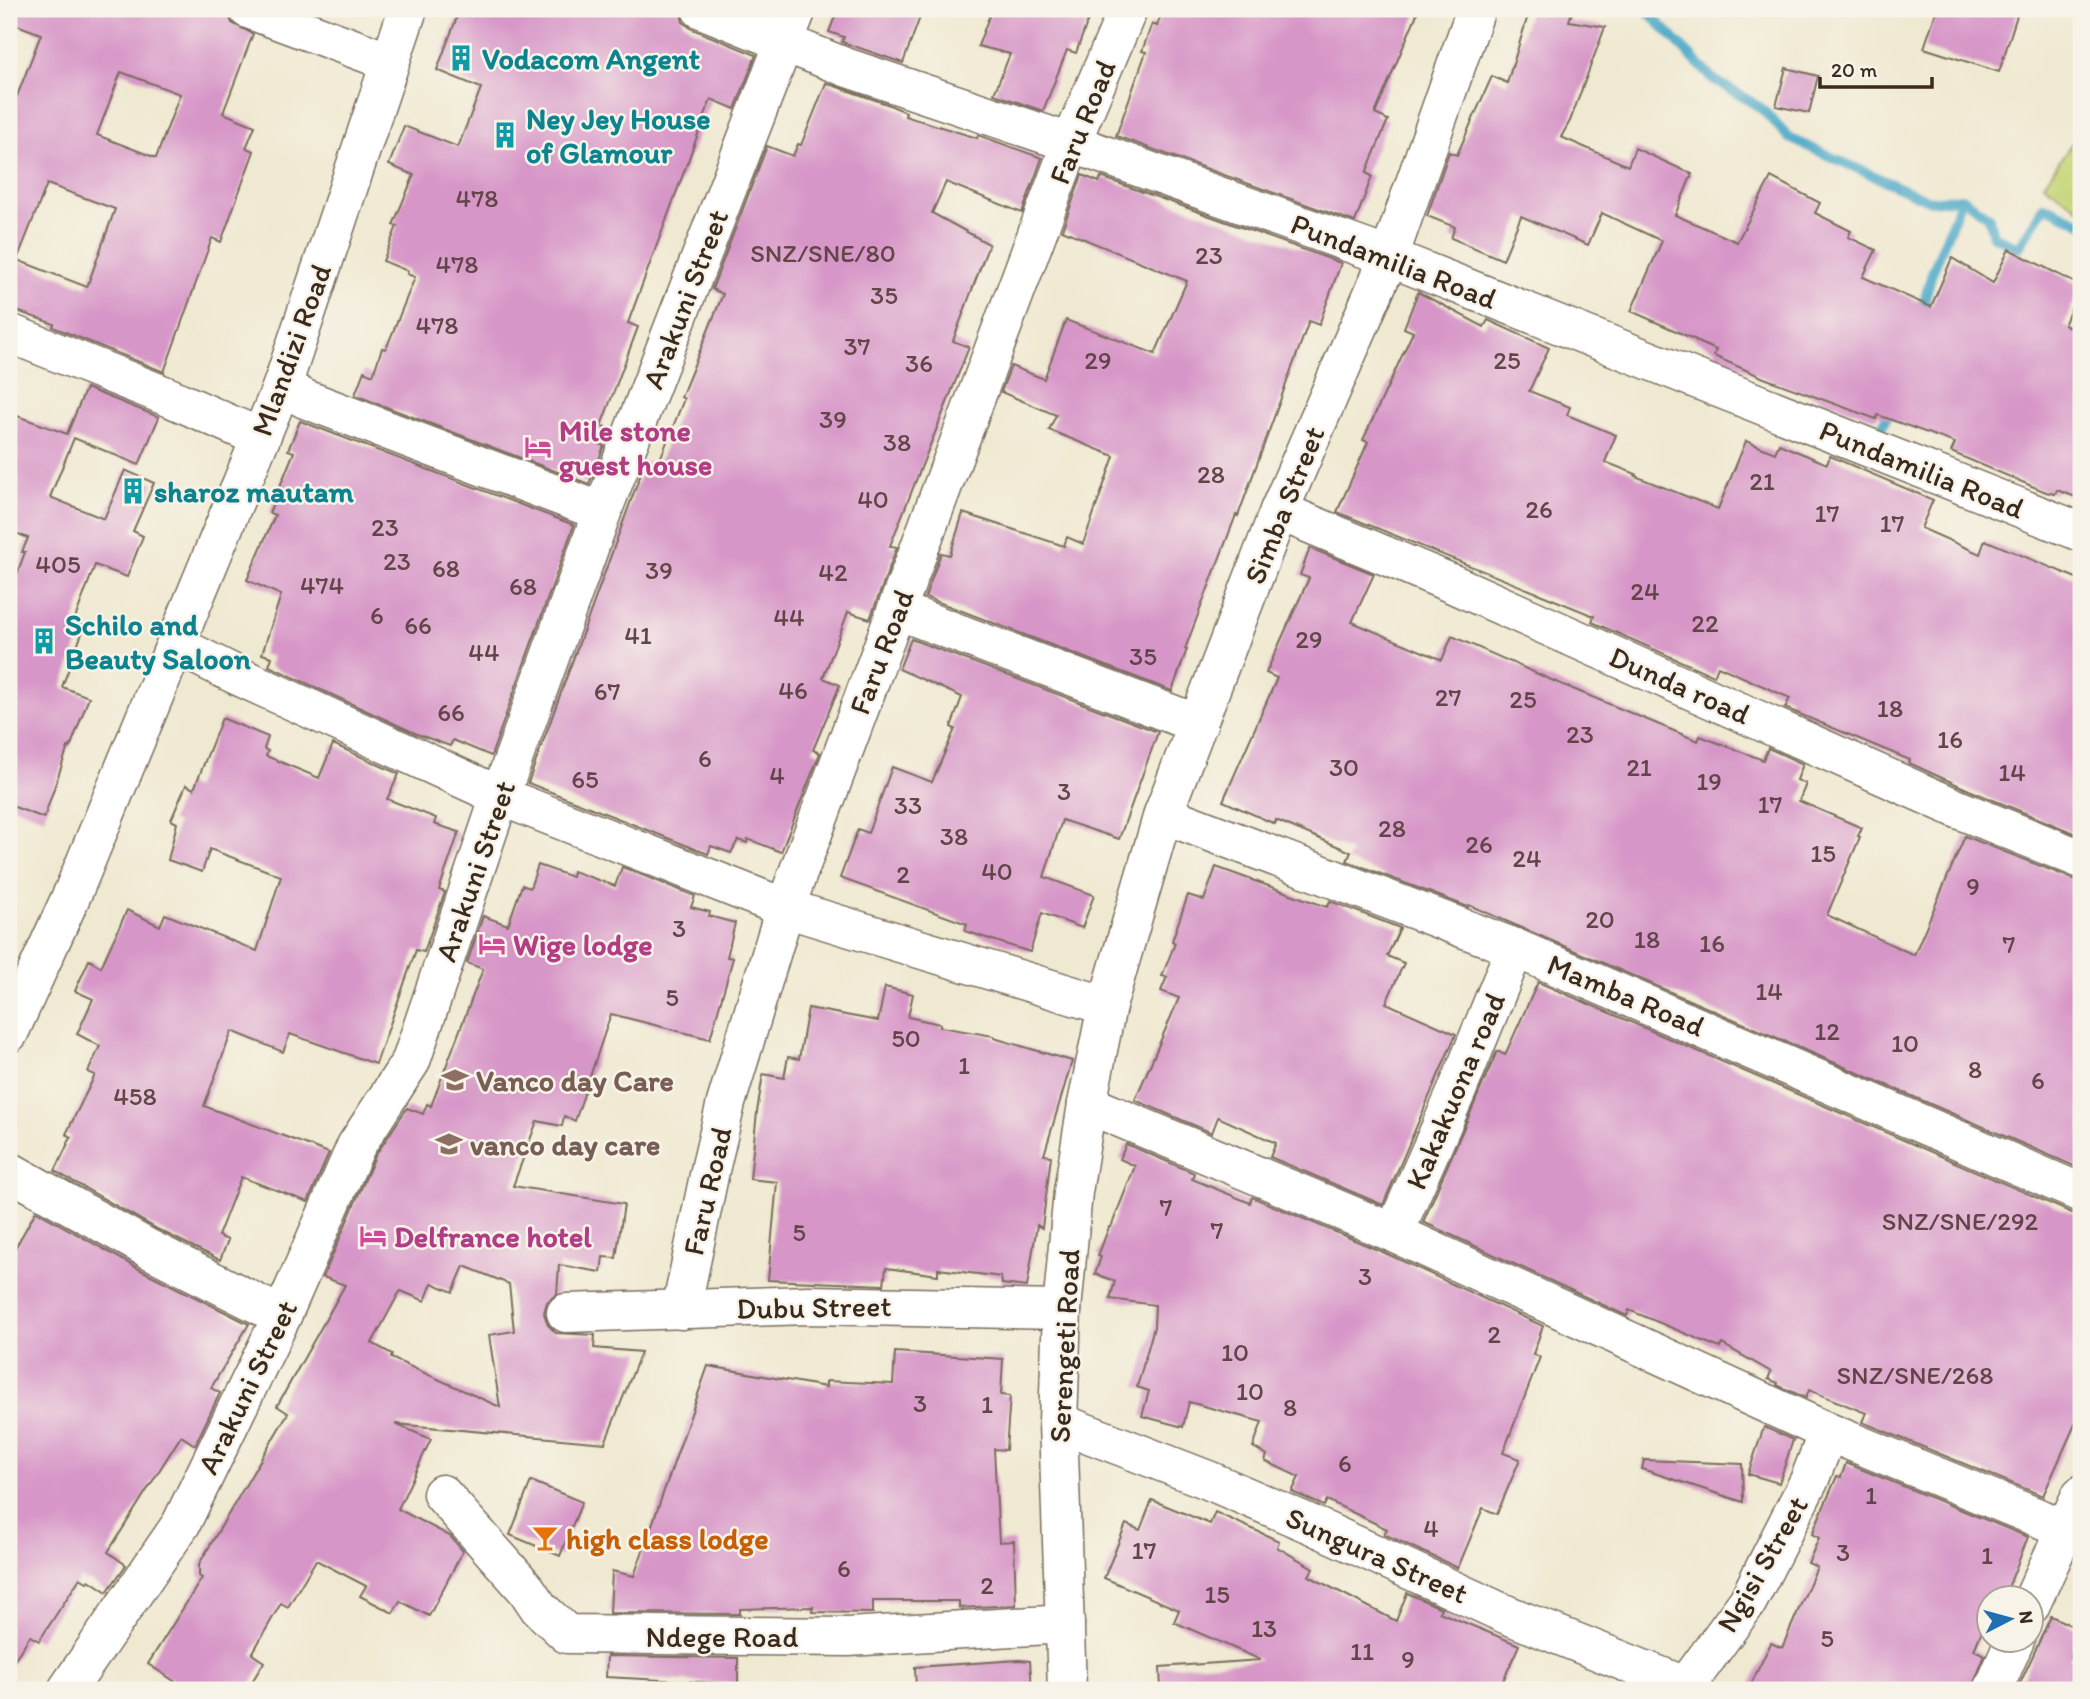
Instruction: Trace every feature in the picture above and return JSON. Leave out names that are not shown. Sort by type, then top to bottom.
[{"type":"street","points":[[248,9],[390,62]]},
{"type":"street","name":"Mlandizi Road","points":[[9,1032],[74,890],[282,386],[408,9]]},
{"type":"street","name":"Pundamilia Road","points":[[701,9],[845,67],[1072,143],[1389,257],[2081,532]]},
{"type":"street","name":"Arakuni Street","points":[[67,1690],[181,1524],[282,1317],[356,1146],[411,1061],[500,796],[602,512],[797,9]]},
{"type":"street","name":"Faru Road","points":[[681,1310],[726,1102],[785,908],[1072,143],[1128,9]]},
{"type":"street","name":"Simba Street","points":[[1107,1006],[1163,814],[1279,511],[1389,257],[1476,9]]},
{"type":"street","points":[[9,333],[172,398],[261,438]]},
{"type":"street","points":[[282,386],[304,399],[602,512]]},
{"type":"street","name":"Dunda road","points":[[1279,511],[1453,583],[1961,810],[2081,859]]},
{"type":"street","points":[[897,610],[1198,724]]},
{"type":"street","points":[[176,645],[500,796],[785,908],[1107,1006]]},
{"type":"street","name":"Mamba Road","points":[[1163,814],[1515,948],[2081,1193]]},
{"type":"street","name":"Kakakuona road","points":[[1394,1233],[1456,1093],[1515,948]]},
{"type":"street","name":"Serengeti Road","points":[[1067,1690],[1058,1422],[1062,1310],[1073,1192],[1107,1006]]},
{"type":"street","points":[[1087,1104],[1394,1233],[1828,1432],[2056,1525],[2075,1509]]},
{"type":"street","points":[[9,1171],[149,1249],[282,1317]]},
{"type":"street","name":"Dubu Street","points":[[566,1313],[809,1306],[1062,1310]]},
{"type":"street","name":"Sungura Street","points":[[1058,1422],[1208,1480],[1503,1613],[1688,1689]]},
{"type":"street","name":"Ngisi Street","points":[[1688,1689],[1748,1601],[1809,1481],[1828,1432]]},
{"type":"street","name":"Ndege Road","points":[[442,1494],[539,1608],[567,1634],[848,1637],[1065,1624]]},
{"type":"street","points":[[2041,1584],[2075,1509]]},
{"type":"street","points":[[1993,1690],[2009,1654]]},
{"type":"green space","points":[[2081,130],[2081,210],[2044,184]]},
{"type":"building","points":[[9,9],[227,9],[232,23],[253,34],[223,113],[255,126],[246,148],[254,151],[221,242],[212,238],[164,372],[53,327],[54,324],[9,308],[9,117],[41,34],[9,22]],"holes":[[[121,72],[180,94],[156,158],[97,135]],[[47,184],[115,209],[87,287],[17,260]]]},
{"type":"building","points":[[460,9],[680,9],[683,22],[692,29],[756,55],[735,109],[711,99],[628,323],[638,327],[601,426],[605,427],[599,444],[604,446],[589,484],[355,395],[364,371],[373,375],[382,348],[386,349],[415,277],[407,274],[408,271],[383,261],[397,226],[393,225],[414,175],[389,165],[404,126],[458,147],[481,88],[437,70]]},
{"type":"building","points":[[838,9],[923,9],[903,63],[842,42],[844,37],[829,32]]},
{"type":"building","points":[[992,9],[1066,9],[1089,17],[1076,53],[1067,50],[1043,111],[994,94],[1010,54],[978,46]]},
{"type":"building","points":[[1163,9],[1419,9],[1375,114],[1388,120],[1366,173],[1372,176],[1355,222],[1116,136],[1146,52],[1142,51],[1152,24],[1157,26]]},
{"type":"building","points":[[1530,9],[1573,9],[1569,21],[1605,27],[1570,121],[1561,137],[1628,166],[1635,148],[1692,174],[1675,215],[1737,242],[1771,177],[1820,203],[1815,213],[1851,231],[1848,237],[1876,250],[1863,277],[1931,307],[1952,258],[1993,283],[2009,249],[2081,286],[2064,325],[2081,333],[2081,499],[2057,490],[2055,494],[2046,492],[1951,452],[1955,443],[1878,415],[1876,419],[1764,378],[1714,356],[1716,350],[1631,311],[1662,241],[1602,213],[1588,245],[1521,216],[1503,260],[1451,238],[1455,227],[1427,216],[1449,152],[1457,155],[1492,76],[1507,83]]},
{"type":"building","points":[[1937,9],[2019,9],[1999,72],[1924,48]]},
{"type":"building","points":[[1786,68],[1818,76],[1809,113],[1776,106]]},
{"type":"building","points":[[826,83],[887,104],[906,112],[905,116],[977,138],[978,135],[1042,158],[1022,213],[946,182],[932,213],[989,244],[953,341],[969,347],[890,546],[897,547],[870,619],[848,612],[823,678],[840,685],[813,750],[820,753],[781,852],[748,839],[747,843],[738,840],[731,853],[711,846],[708,854],[528,783],[645,462],[657,467],[684,399],[681,397],[723,294],[712,289],[767,146],[793,156],[798,144],[801,145]]},
{"type":"building","points":[[1082,175],[1099,182],[1101,177],[1341,263],[1319,325],[1309,321],[1238,516],[1236,515],[1185,649],[1172,691],[925,597],[941,553],[950,555],[963,513],[1064,546],[1067,537],[1083,544],[1114,456],[1049,430],[1056,415],[1001,392],[1011,366],[1044,379],[1066,320],[1155,354],[1187,281],[1062,230]]},
{"type":"building","points":[[1418,292],[1484,327],[1488,320],[1549,348],[1529,391],[1570,407],[1567,415],[1616,435],[1605,462],[1636,474],[1635,476],[1718,509],[1746,441],[1775,453],[1779,444],[1827,464],[1830,456],[1933,500],[1921,528],[1980,554],[1985,540],[2081,580],[2081,836],[1969,790],[1909,763],[1910,760],[1785,708],[1790,698],[1718,666],[1714,676],[1592,622],[1594,616],[1337,512],[1368,442],[1363,440],[1413,332],[1404,328]]},
{"type":"building","points":[[86,388],[159,417],[139,465],[74,438],[50,497],[104,519],[125,470],[154,483],[133,531],[143,536],[127,577],[95,565],[74,621],[85,625],[62,687],[89,697],[70,748],[68,747],[44,818],[9,805],[9,597],[28,538],[9,530],[9,413],[67,434]]},
{"type":"building","points":[[300,421],[574,525],[491,756],[453,740],[450,746],[417,734],[269,666],[272,657],[262,654],[281,595],[247,580],[275,515],[269,513],[294,452],[288,450]]},
{"type":"building","points":[[1310,548],[1374,574],[1352,622],[1442,660],[1452,636],[1698,741],[1700,736],[1763,760],[1768,748],[1803,764],[1797,780],[1806,784],[1799,801],[1862,828],[1827,915],[1914,955],[1965,836],[2081,880],[2081,1169],[1469,905],[1468,907],[1347,861],[1351,852],[1276,820],[1275,824],[1223,801],[1277,678],[1266,673],[1309,578],[1300,575]]},
{"type":"building","points":[[911,639],[1158,732],[1119,839],[1062,820],[1044,877],[1094,895],[1082,928],[1042,913],[1030,952],[965,931],[967,924],[840,878],[858,829],[868,833],[892,767],[932,782],[955,729],[951,727],[962,697],[899,669]]},
{"type":"building","points":[[222,718],[268,737],[264,749],[268,751],[266,756],[319,778],[333,744],[399,774],[387,799],[436,818],[434,824],[459,832],[439,890],[445,892],[424,952],[416,950],[376,1064],[290,1034],[283,1052],[232,1031],[204,1106],[329,1153],[308,1202],[241,1177],[218,1236],[228,1240],[220,1260],[159,1230],[55,1171],[71,1137],[66,1134],[95,1075],[88,1072],[100,1046],[77,1034],[93,999],[75,991],[89,960],[101,967],[127,910],[160,926],[165,914],[257,951],[281,876],[210,849],[202,872],[168,860],[177,823],[171,820],[186,785],[194,789]]},
{"type":"building","points":[[538,865],[572,877],[573,871],[615,886],[622,867],[695,896],[691,907],[710,912],[709,916],[735,923],[727,957],[733,958],[710,1039],[611,1014],[575,1121],[564,1116],[562,1126],[537,1121],[513,1186],[624,1204],[616,1258],[603,1257],[601,1272],[559,1265],[557,1294],[547,1302],[544,1313],[548,1325],[556,1333],[595,1335],[594,1348],[641,1352],[605,1443],[395,1424],[431,1439],[398,1509],[450,1536],[463,1551],[429,1616],[400,1601],[393,1613],[360,1596],[366,1586],[316,1560],[288,1607],[281,1603],[252,1654],[264,1662],[247,1690],[188,1690],[148,1664],[202,1578],[199,1576],[199,1564],[288,1413],[277,1406],[345,1285],[323,1277],[375,1156],[407,1108],[423,1114],[427,1104],[431,1106],[483,969],[467,963],[483,916],[508,925],[522,885],[530,888]],"holes":[[[464,1266],[509,1284],[514,1331],[489,1335],[500,1407],[391,1358],[392,1354],[372,1343],[401,1291],[425,1301],[432,1283],[453,1292]]]},
{"type":"building","points":[[1216,867],[1327,907],[1330,901],[1400,928],[1387,956],[1404,963],[1386,1003],[1456,1034],[1383,1205],[1270,1157],[1276,1143],[1218,1117],[1212,1133],[1135,1100],[1179,998],[1161,991],[1167,977],[1162,976],[1175,943],[1172,941],[1188,895],[1204,900]]},
{"type":"building","points":[[1538,982],[2072,1213],[2081,1214],[2081,1411],[2043,1496],[1862,1422],[1866,1413],[1809,1390],[1806,1398],[1777,1385],[1778,1383],[1768,1379],[1771,1372],[1722,1344],[1720,1348],[1629,1310],[1627,1316],[1423,1222],[1497,1051],[1505,1055]]},
{"type":"building","points":[[885,987],[913,994],[908,1017],[940,1024],[940,1027],[994,1036],[1072,1061],[1044,1155],[1051,1156],[1042,1228],[1037,1225],[1027,1287],[1002,1284],[1001,1277],[938,1269],[938,1275],[886,1268],[884,1285],[768,1280],[777,1182],[750,1179],[763,1074],[784,1078],[788,1057],[799,1059],[808,1008],[878,1021]]},
{"type":"building","points":[[1126,1144],[1194,1173],[1192,1179],[1250,1203],[1252,1197],[1385,1253],[1543,1326],[1533,1354],[1540,1357],[1503,1453],[1520,1459],[1497,1514],[1483,1508],[1458,1568],[1384,1534],[1387,1529],[1327,1500],[1324,1506],[1292,1492],[1299,1477],[1265,1461],[1267,1455],[1253,1447],[1262,1422],[1189,1402],[1183,1427],[1142,1416],[1149,1391],[1137,1387],[1154,1327],[1155,1305],[1110,1299],[1115,1281],[1095,1274],[1101,1257],[1098,1256],[1135,1166],[1120,1159]]},
{"type":"building","points":[[36,1211],[139,1269],[249,1324],[211,1388],[220,1393],[195,1445],[181,1436],[108,1552],[126,1565],[107,1592],[89,1580],[87,1582],[80,1578],[39,1641],[30,1636],[9,1668],[9,1259]]},
{"type":"building","points":[[895,1352],[1003,1359],[1001,1395],[1010,1396],[1006,1450],[994,1449],[999,1542],[1014,1541],[1016,1605],[959,1608],[959,1601],[873,1601],[873,1613],[812,1612],[813,1607],[740,1609],[740,1614],[610,1613],[612,1571],[634,1576],[708,1366],[826,1387],[826,1381],[893,1384]]},
{"type":"building","points":[[1764,1427],[1793,1440],[1779,1483],[1748,1474]]},
{"type":"building","points":[[1644,1460],[1742,1464],[1743,1502],[1642,1469]]},
{"type":"building","points":[[1846,1463],[2028,1537],[2010,1584],[1974,1584],[1974,1654],[1985,1655],[1971,1690],[1748,1690],[1771,1643],[1782,1648],[1817,1567],[1808,1563],[1819,1538],[1812,1534],[1837,1476],[1841,1477]]},
{"type":"building","points":[[531,1481],[582,1502],[560,1556],[510,1535]]},
{"type":"building","points":[[1152,1500],[1210,1524],[1215,1512],[1279,1541],[1277,1547],[1313,1568],[1309,1576],[1396,1621],[1407,1593],[1441,1608],[1439,1612],[1519,1645],[1499,1690],[1161,1690],[1160,1667],[1261,1660],[1174,1622],[1179,1610],[1104,1578],[1126,1524],[1140,1530]]},
{"type":"building","points":[[2051,1616],[2081,1630],[2070,1658],[2081,1663],[2081,1690],[2017,1690],[2034,1654],[2044,1654],[2044,1631]]},
{"type":"building","points":[[607,1656],[738,1658],[738,1684],[606,1677]]},
{"type":"building","points":[[1030,1661],[1032,1690],[916,1690],[915,1667]]},
{"type":"waterway","points":[[1645,9],[1713,79],[1761,108],[1789,138],[1930,201],[1962,198]]},
{"type":"waterway","points":[[1920,316],[1932,273],[1962,198],[1989,217],[1993,236],[2019,247],[2044,206],[2081,223]]},
{"type":"waterway","points":[[1875,445],[1891,405]]},
{"type":"waterway","points":[[2068,1492],[2081,1459]]},
{"type":"place","name":"Vodacom Angent","points":[[461,58]]},
{"type":"place","name":"Ney Jey House of Glamour","points":[[505,135]]},
{"type":"place","name":"Mile stone guest house","points":[[538,447]]},
{"type":"place","name":"sharoz mautam","points":[[133,491]]},
{"type":"place","name":"Schilo and Beauty Saloon","points":[[44,641]]},
{"type":"place","name":"Wige lodge","points":[[492,944]]},
{"type":"place","name":"Vanco day Care","points":[[455,1080]]},
{"type":"place","name":"vanco day care","points":[[449,1144]]},
{"type":"place","name":"Delfrance hotel","points":[[373,1236]]},
{"type":"place","name":"high class lodge","points":[[545,1538]]}]
